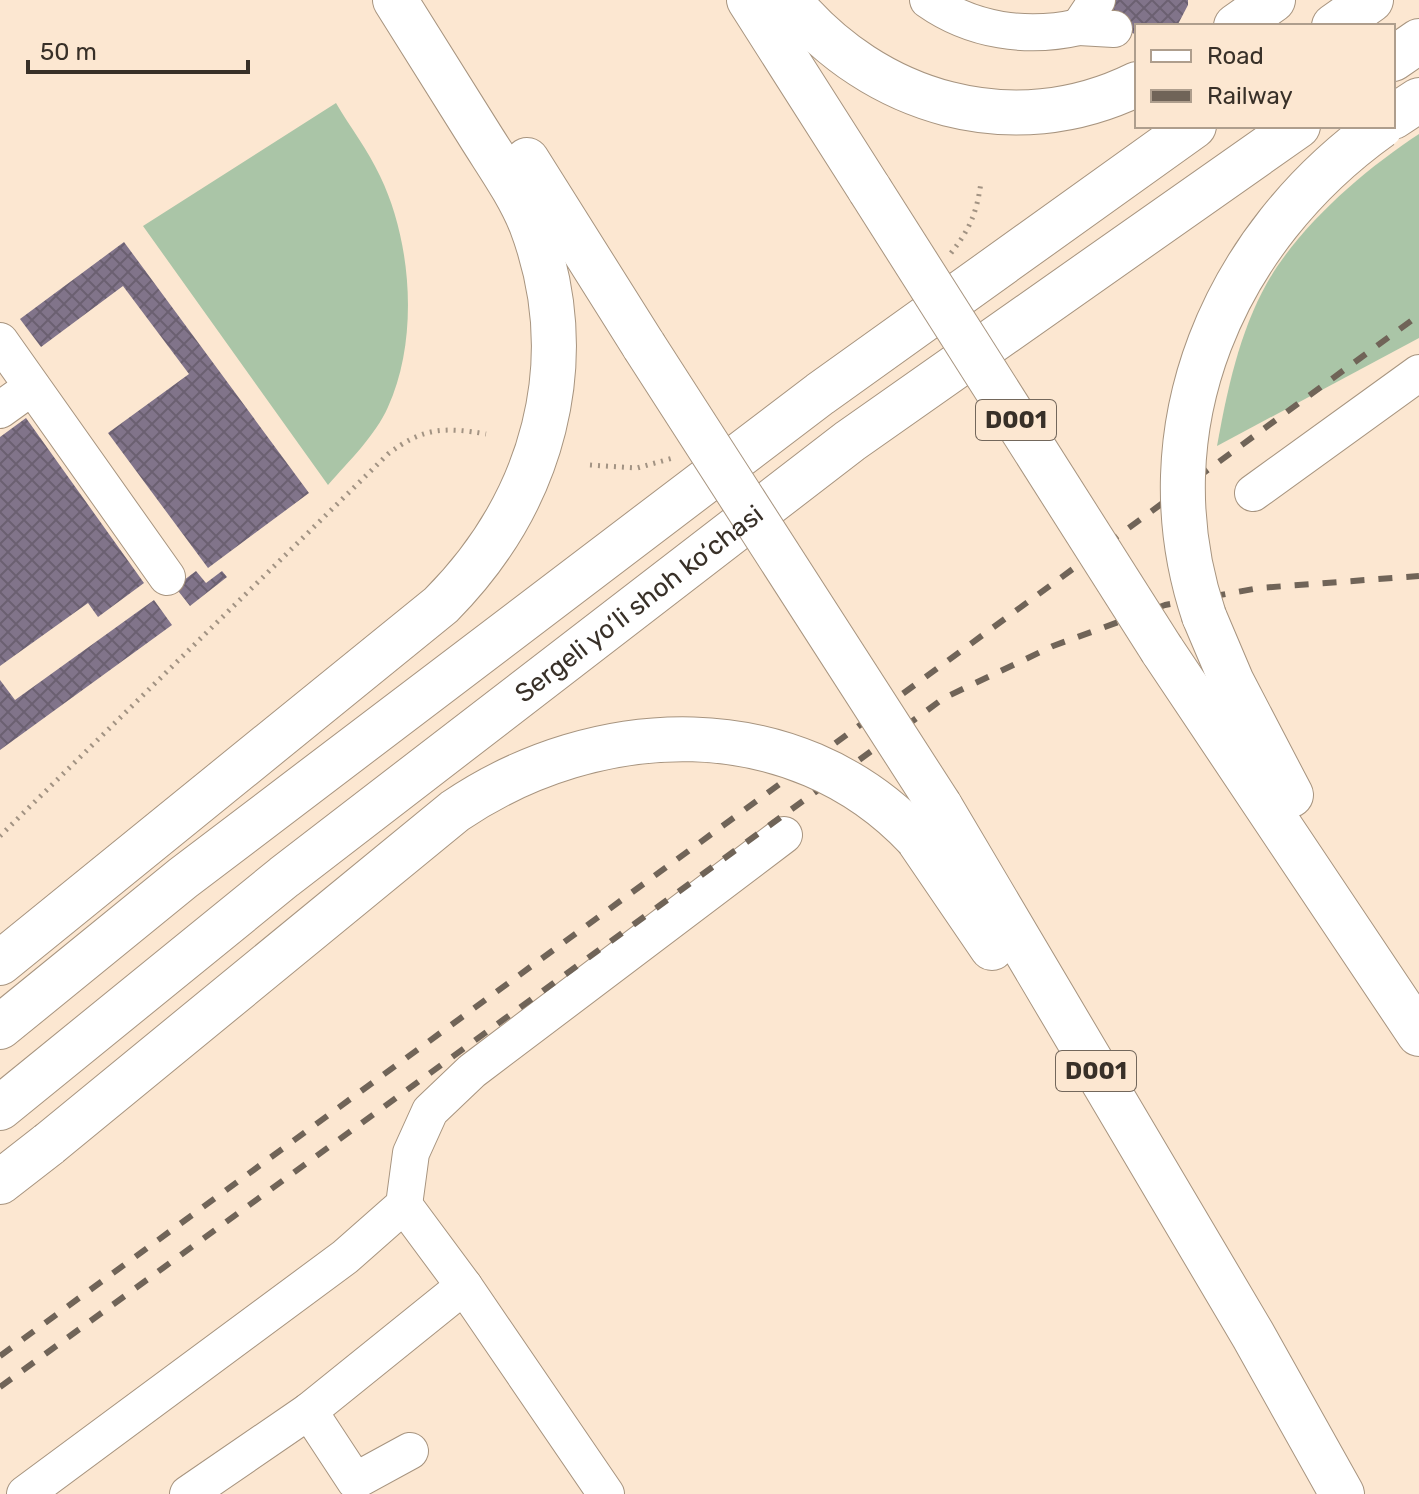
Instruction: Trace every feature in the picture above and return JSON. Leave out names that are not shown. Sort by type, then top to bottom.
[{"type":"main road","points":[[0,963],[441,605],[483,558],[526,485],[551,396],[554,330],[544,264],[530,222],[510,184],[395,0]]},
{"type":"main road","points":[[417,0],[466,65],[644,346],[928,822],[1253,1335],[1342,1494]]},
{"type":"main road","name":"D001","points":[[749,0],[1162,650],[1416,1028]]},
{"type":"main road","points":[[789,0],[822,36],[867,71],[920,96],[950,105],[1008,113],[1064,109],[1093,102],[1135,85]]},
{"type":"main road","points":[[1239,24],[1273,0]]},
{"type":"main road","points":[[1337,24],[1371,0]]},
{"type":"main road","points":[[1395,58],[1419,41]]},
{"type":"main road","points":[[0,1027],[183,878],[808,404],[1191,128]]},
{"type":"main road","name":"Sergeli yo‘li shoh ko‘chasi","points":[[0,1108],[284,877],[850,441],[1295,128]]},
{"type":"main road","points":[[1380,128],[1327,169],[1278,223],[1239,278],[1209,342],[1190,419],[1184,479],[1188,548],[1204,616],[1243,705],[1416,1028]]},
{"type":"main road","points":[[0,1182],[455,811],[496,785],[555,759],[619,743],[668,738],[701,739],[762,748],[809,763],[850,782],[886,807],[928,822]]},
{"type":"street","points":[[928,0],[951,16],[996,29],[1043,33],[1098,14]]},
{"type":"street","points":[[0,341],[167,577]]},
{"type":"street","points":[[1253,493],[1419,373]]},
{"type":"street","points":[[0,410],[32,387]]},
{"type":"street","points":[[25,1494],[345,1257],[404,1205],[411,1153],[430,1111],[472,1071],[784,835]]},
{"type":"street","points":[[404,1205],[464,1286],[606,1494]]},
{"type":"street","points":[[188,1494],[309,1411],[464,1286]]},
{"type":"street","points":[[309,1411],[355,1481],[410,1451]]},
{"type":"path","points":[[0,836],[388,454],[409,440],[441,429],[486,434]]},
{"type":"green space","points":[[336,103],[375,166],[391,202],[405,260],[408,321],[398,380],[383,418],[328,485],[143,226]]},
{"type":"green space","points":[[1419,134],[1419,338],[1217,446],[1242,342],[1257,302],[1281,261],[1335,200]]},
{"type":"building","points":[[1112,0],[1188,0],[1178,24],[1135,24],[1135,34],[1119,21]]},
{"type":"building","points":[[124,242],[309,493],[208,568],[108,433],[189,374],[123,286],[41,347],[20,319]]},
{"type":"building","points":[[26,418],[144,583],[98,617],[88,603],[0,666],[0,437]]},
{"type":"building","points":[[196,571],[206,583],[222,571],[227,577],[190,606],[175,587]]},
{"type":"building","points":[[154,600],[172,625],[0,750],[0,680],[15,700]]},
{"type":"railway","points":[[0,1356],[1419,315]]},
{"type":"railway","points":[[0,1387],[944,698],[1053,646],[1165,605],[1259,588],[1419,576]]}]
